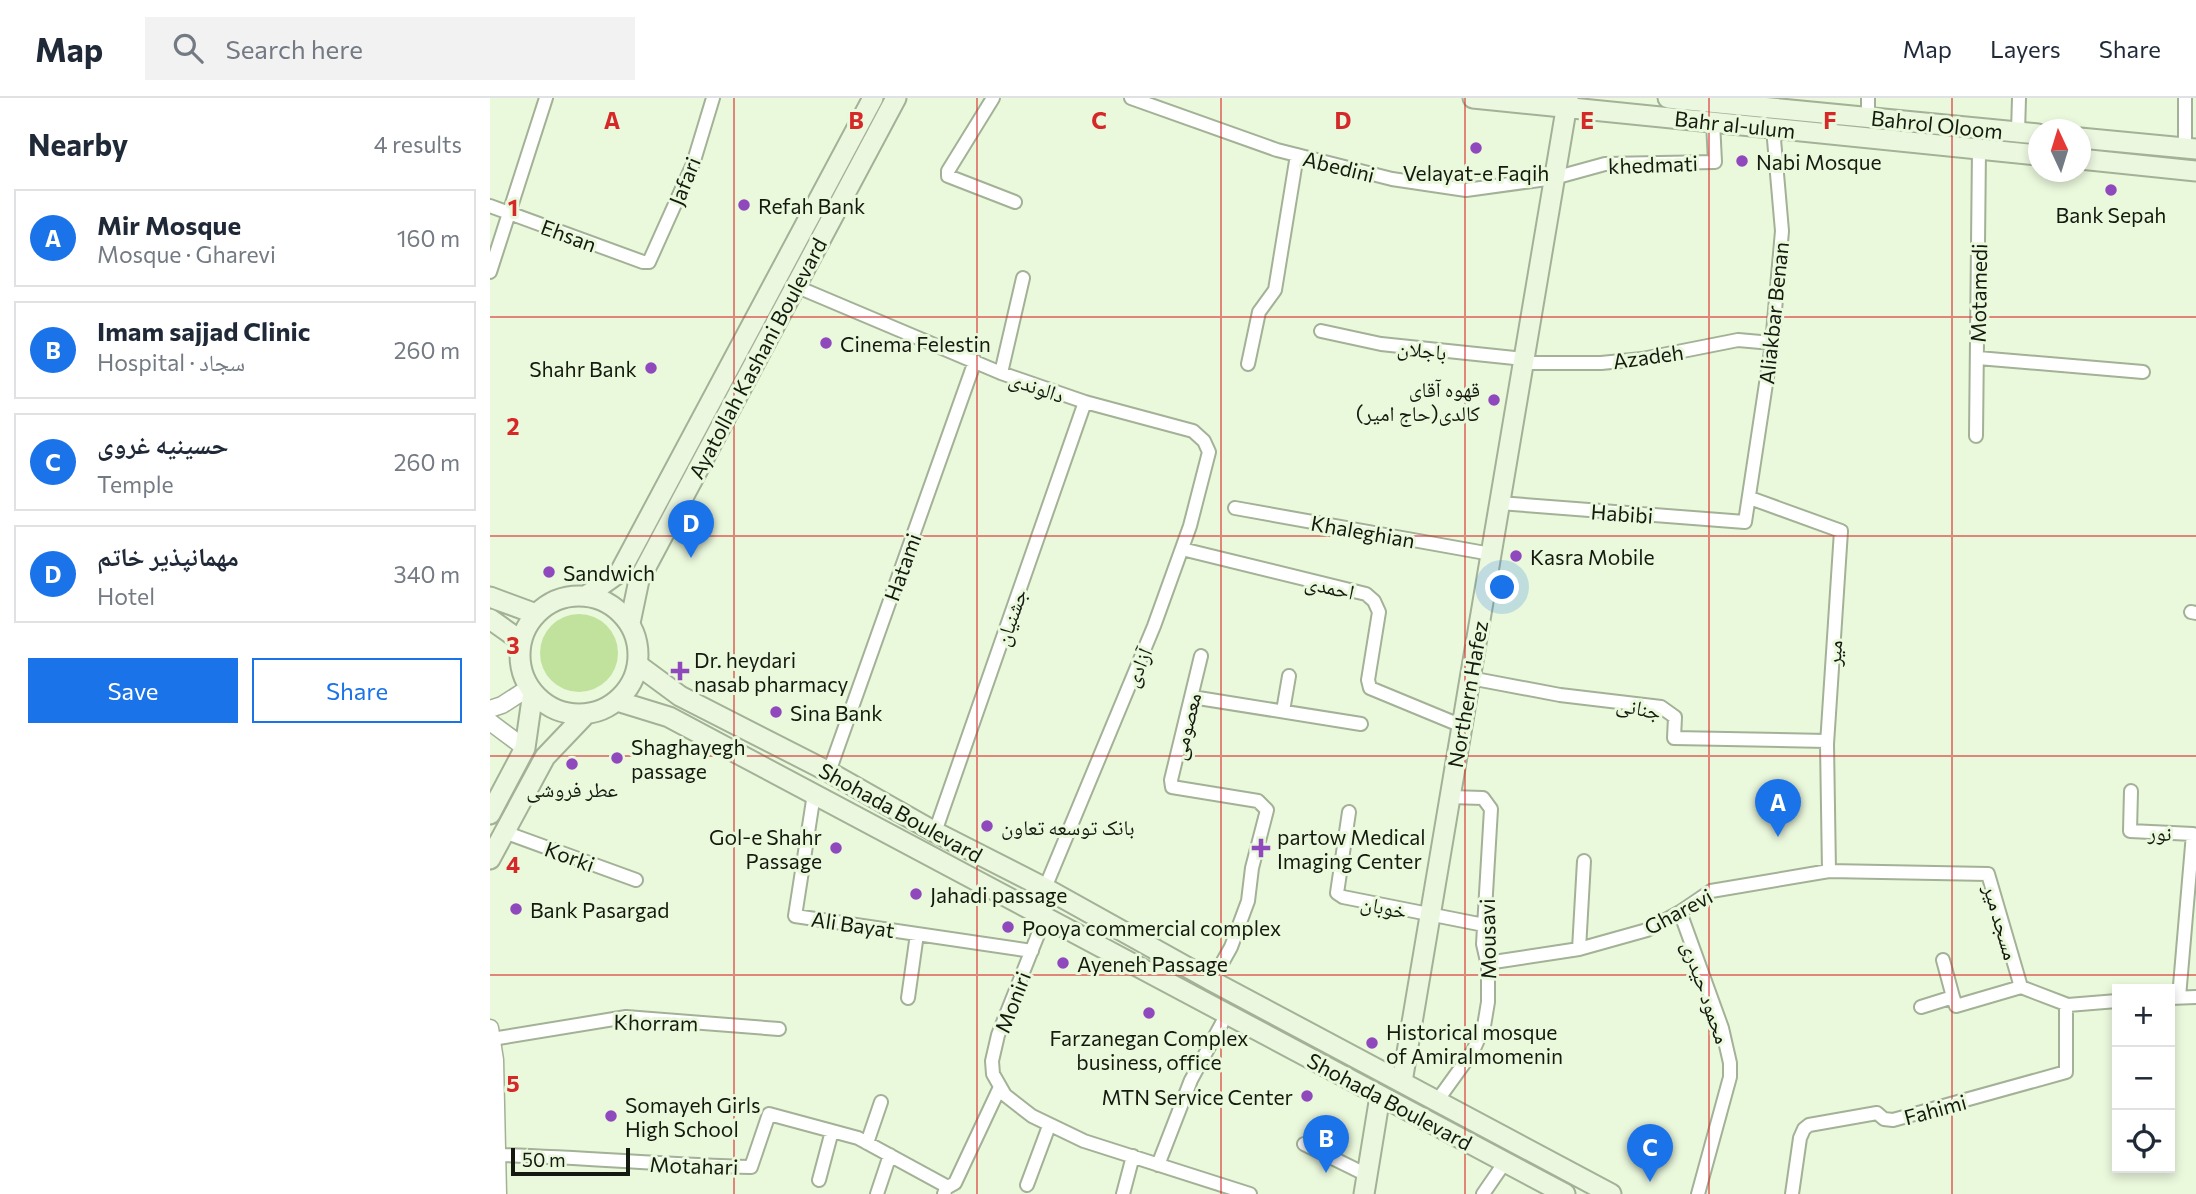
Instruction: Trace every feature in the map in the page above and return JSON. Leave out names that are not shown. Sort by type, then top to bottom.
[{"type":"main road","name":"Ayatollah Kashani Boulevard","points":[[586,596],[620,572],[873,98]]},
{"type":"main road","name":"Ayatollah Kashani Boulevard","points":[[630,623],[639,580],[896,98]]},
{"type":"main road","name":"Bahr al-ulum","points":[[1473,98],[1567,103],[1713,122],[2028,154]]},
{"type":"main road","name":"Bahrol Oloom","points":[[1668,98],[1868,108],[2028,133]]},
{"type":"main road","name":"Northern Hafez","points":[[1402,1083],[1567,103]]},
{"type":"main road","points":[[2091,139],[2190,148]]},
{"type":"main road","points":[[2091,160],[2196,171]]},
{"type":"main road","points":[[586,596],[607,602],[630,623],[638,643],[638,666],[631,685],[608,707],[586,714],[562,712],[551,707],[531,690],[521,668],[521,641],[536,614],[559,599],[586,596]]},
{"type":"main road","points":[[490,597],[536,614]]},
{"type":"main road","points":[[490,620],[521,641]]},
{"type":"main road","name":"Shohada Boulevard","points":[[638,666],[680,696],[829,772],[935,832],[1045,888],[1212,981],[1611,1194]]},
{"type":"main road","points":[[490,814],[525,748],[531,690]]},
{"type":"main road","name":"Shohada Boulevard","points":[[617,701],[669,717],[1565,1194]]},
{"type":"main road","points":[[490,859],[545,757],[586,714]]},
{"type":"main road","points":[[1366,1184],[1380,1096],[1402,1083]]},
{"type":"street","points":[[490,272],[546,98]]},
{"type":"street","name":"Jafari","points":[[649,262],[693,164],[713,98]]},
{"type":"street","points":[[993,98],[947,176],[1015,202]]},
{"type":"street","name":"Abedini","points":[[1131,98],[1297,155],[1392,179],[1466,190],[1554,178]]},
{"type":"street","points":[[2018,132],[2019,98]]},
{"type":"street","points":[[2185,98],[2190,148]]},
{"type":"street","name":"khedmati","points":[[1554,178],[1605,164],[1715,162],[1713,122]]},
{"type":"street","name":"Aliakbar Benan","points":[[1745,522],[1772,342],[1782,232],[1773,128]]},
{"type":"street","name":"Motamedi","points":[[1976,436],[1979,149]]},
{"type":"street","points":[[1248,364],[1259,312],[1275,290],[1297,155]]},
{"type":"street","name":"Ehsan","points":[[490,206],[649,262]]},
{"type":"street","points":[[1001,373],[1023,278]]},
{"type":"street","name":"دالوندی","points":[[795,286],[1001,373],[1085,402],[1178,425],[1193,431],[1205,441]]},
{"type":"street","name":"باجلان","points":[[1321,331],[1381,344],[1523,361]]},
{"type":"street","name":"Azadeh","points":[[1523,361],[1601,363],[1642,359],[1738,340],[1772,342]]},
{"type":"street","points":[[1978,358],[2143,372]]},
{"type":"street","name":"Hatami","points":[[829,772],[975,361]]},
{"type":"street","name":"جشنیان","points":[[935,832],[1085,402]]},
{"type":"street","name":"آزادی","points":[[1045,888],[1154,626],[1182,549],[1209,452],[1205,441]]},
{"type":"street","name":"میر","points":[[1750,498],[1841,531],[1827,741],[1829,871]]},
{"type":"street","name":"Habibi","points":[[1499,503],[1745,522]]},
{"type":"street","name":"Khaleghian","points":[[1236,508],[1491,554]]},
{"type":"street","name":"احمدی","points":[[1182,549],[1366,594],[1374,601],[1379,612],[1368,680],[1370,688],[1462,726]]},
{"type":"street","name":"معصومی","points":[[1201,656],[1171,780],[1172,787],[1258,801],[1267,810],[1252,868],[1248,901],[1231,947],[1212,981]]},
{"type":"street","points":[[1283,711],[1289,676]]},
{"type":"street","name":"جنانی","points":[[1470,678],[1560,695],[1661,708],[1675,717],[1674,738],[1827,741]]},
{"type":"street","points":[[490,709],[531,690]]},
{"type":"street","points":[[1192,697],[1361,724]]},
{"type":"street","points":[[490,722],[525,748]]},
{"type":"street","name":"نور","points":[[2130,790],[2130,831],[2193,834],[2175,988]]},
{"type":"street","name":"Ali Bayat","points":[[814,794],[795,916],[1032,951]]},
{"type":"street","name":"Mousavi","points":[[1437,1101],[1473,1051],[1484,1026],[1488,1002],[1487,963],[1483,944],[1491,810],[1483,798],[1450,797]]},
{"type":"street","name":"خوبان","points":[[1349,812],[1336,893],[1343,897],[1430,915]]},
{"type":"street","name":"Korki","points":[[504,832],[636,880]]},
{"type":"street","points":[[1579,949],[1584,861]]},
{"type":"street","name":"Gharevi","points":[[1487,963],[1579,949],[1647,930],[1711,891],[1829,871]]},
{"type":"street","name":"مسجد میر","points":[[1829,871],[1988,874],[2021,987],[2066,1005],[2112,1001]]},
{"type":"street","name":"محمود حیدری","points":[[1680,912],[1722,1028],[1730,1063],[1730,1077],[1698,1194]]},
{"type":"street","points":[[1430,915],[1484,925]]},
{"type":"street","name":"Moniri","points":[[1000,1087],[993,1074],[992,1062],[998,1035],[1045,917]]},
{"type":"street","points":[[908,998],[917,934]]},
{"type":"street","points":[[1943,960],[1956,1006],[2021,987]]},
{"type":"street","points":[[1921,1006],[1953,997]]},
{"type":"street","points":[[2175,997],[2196,997]]},
{"type":"street","name":"Fahimi","points":[[1792,1194],[1800,1138],[1809,1125],[1877,1113],[1884,1119],[1894,1120],[2066,1072],[2066,1005]]},
{"type":"street","points":[[1158,1165],[1191,1080],[1227,1014]]},
{"type":"street","name":"Khorram","points":[[491,1034],[626,1017],[779,1029]]},
{"type":"street","points":[[491,1034],[495,1060],[498,1194]]},
{"type":"street","points":[[1000,1087],[1006,1096],[1032,1116],[1084,1141],[1250,1194]]},
{"type":"street","points":[[819,1180],[832,1131],[867,1143],[890,1155],[946,1191],[955,1183],[1000,1087]]},
{"type":"street","points":[[867,1143],[881,1102]]},
{"type":"street","name":"Motahari","points":[[497,1155],[751,1167],[769,1114],[832,1131]]},
{"type":"street","points":[[1027,1185],[1049,1126]]},
{"type":"street","points":[[1304,1144],[1366,1184]]},
{"type":"street","points":[[877,1194],[890,1155]]},
{"type":"street","points":[[1124,1194],[1133,1156]]},
{"type":"street","points":[[1483,1194],[1505,1162]]},
{"type":"green space","points":[[579,614],[594,617],[607,625],[615,638],[618,653],[615,668],[607,681],[594,689],[579,692],[564,689],[551,681],[543,668],[540,653],[543,638],[551,625],[564,617]]},
{"type":"place","name":"Velayat-e Faqih","points":[[1476,148]]},
{"type":"place","name":"Nabi Mosque","points":[[1742,161]]},
{"type":"place","name":"Bank Sepah","points":[[2111,190]]},
{"type":"place","name":"Refah Bank","points":[[744,205]]},
{"type":"place","name":"Cinema Felestin","points":[[826,343]]},
{"type":"place","name":"Shahr Bank","points":[[651,368]]},
{"type":"place","name":"قهوه آقای کالدی(حاج امیر)","points":[[1494,400]]},
{"type":"place","name":"Kasra Mobile","points":[[1516,556]]},
{"type":"place","name":"مهمانپذیر خاتم","points":[[691,558]]},
{"type":"place","name":"Sandwich","points":[[549,572]]},
{"type":"place","name":"Dr. heydari nasab pharmacy","points":[[680,671]]},
{"type":"place","name":"Sina Bank","points":[[776,712]]},
{"type":"place","name":"Shaghayegh passage","points":[[617,758]]},
{"type":"place","name":"عطر فروشی","points":[[572,764]]},
{"type":"place","name":"بانک توسعه تعاون","points":[[987,826]]},
{"type":"place","name":"Mir Mosque","points":[[1778,837]]},
{"type":"place","name":"Gol-e Shahr Passage","points":[[836,848]]},
{"type":"place","name":"partow Medical Imaging Center","points":[[1261,848]]},
{"type":"place","name":"Jahadi passage","points":[[916,894]]},
{"type":"place","name":"Bank Pasargad","points":[[516,909]]},
{"type":"place","name":"Pooya commercial complex","points":[[1008,927]]},
{"type":"place","name":"Ayeneh Passage","points":[[1063,963]]},
{"type":"place","name":"Farzanegan Complex business, office","points":[[1149,1013]]},
{"type":"place","name":"Historical mosque of Amiralmomenin","points":[[1372,1043]]},
{"type":"place","name":"MTN Service Center","points":[[1307,1096]]},
{"type":"place","name":"Somayeh Girls High School","points":[[611,1116]]},
{"type":"place","name":"Imam sajjad Clinic","points":[[1326,1173]]},
{"type":"place","name":"حسینیه غروی","points":[[1650,1182]]}]
